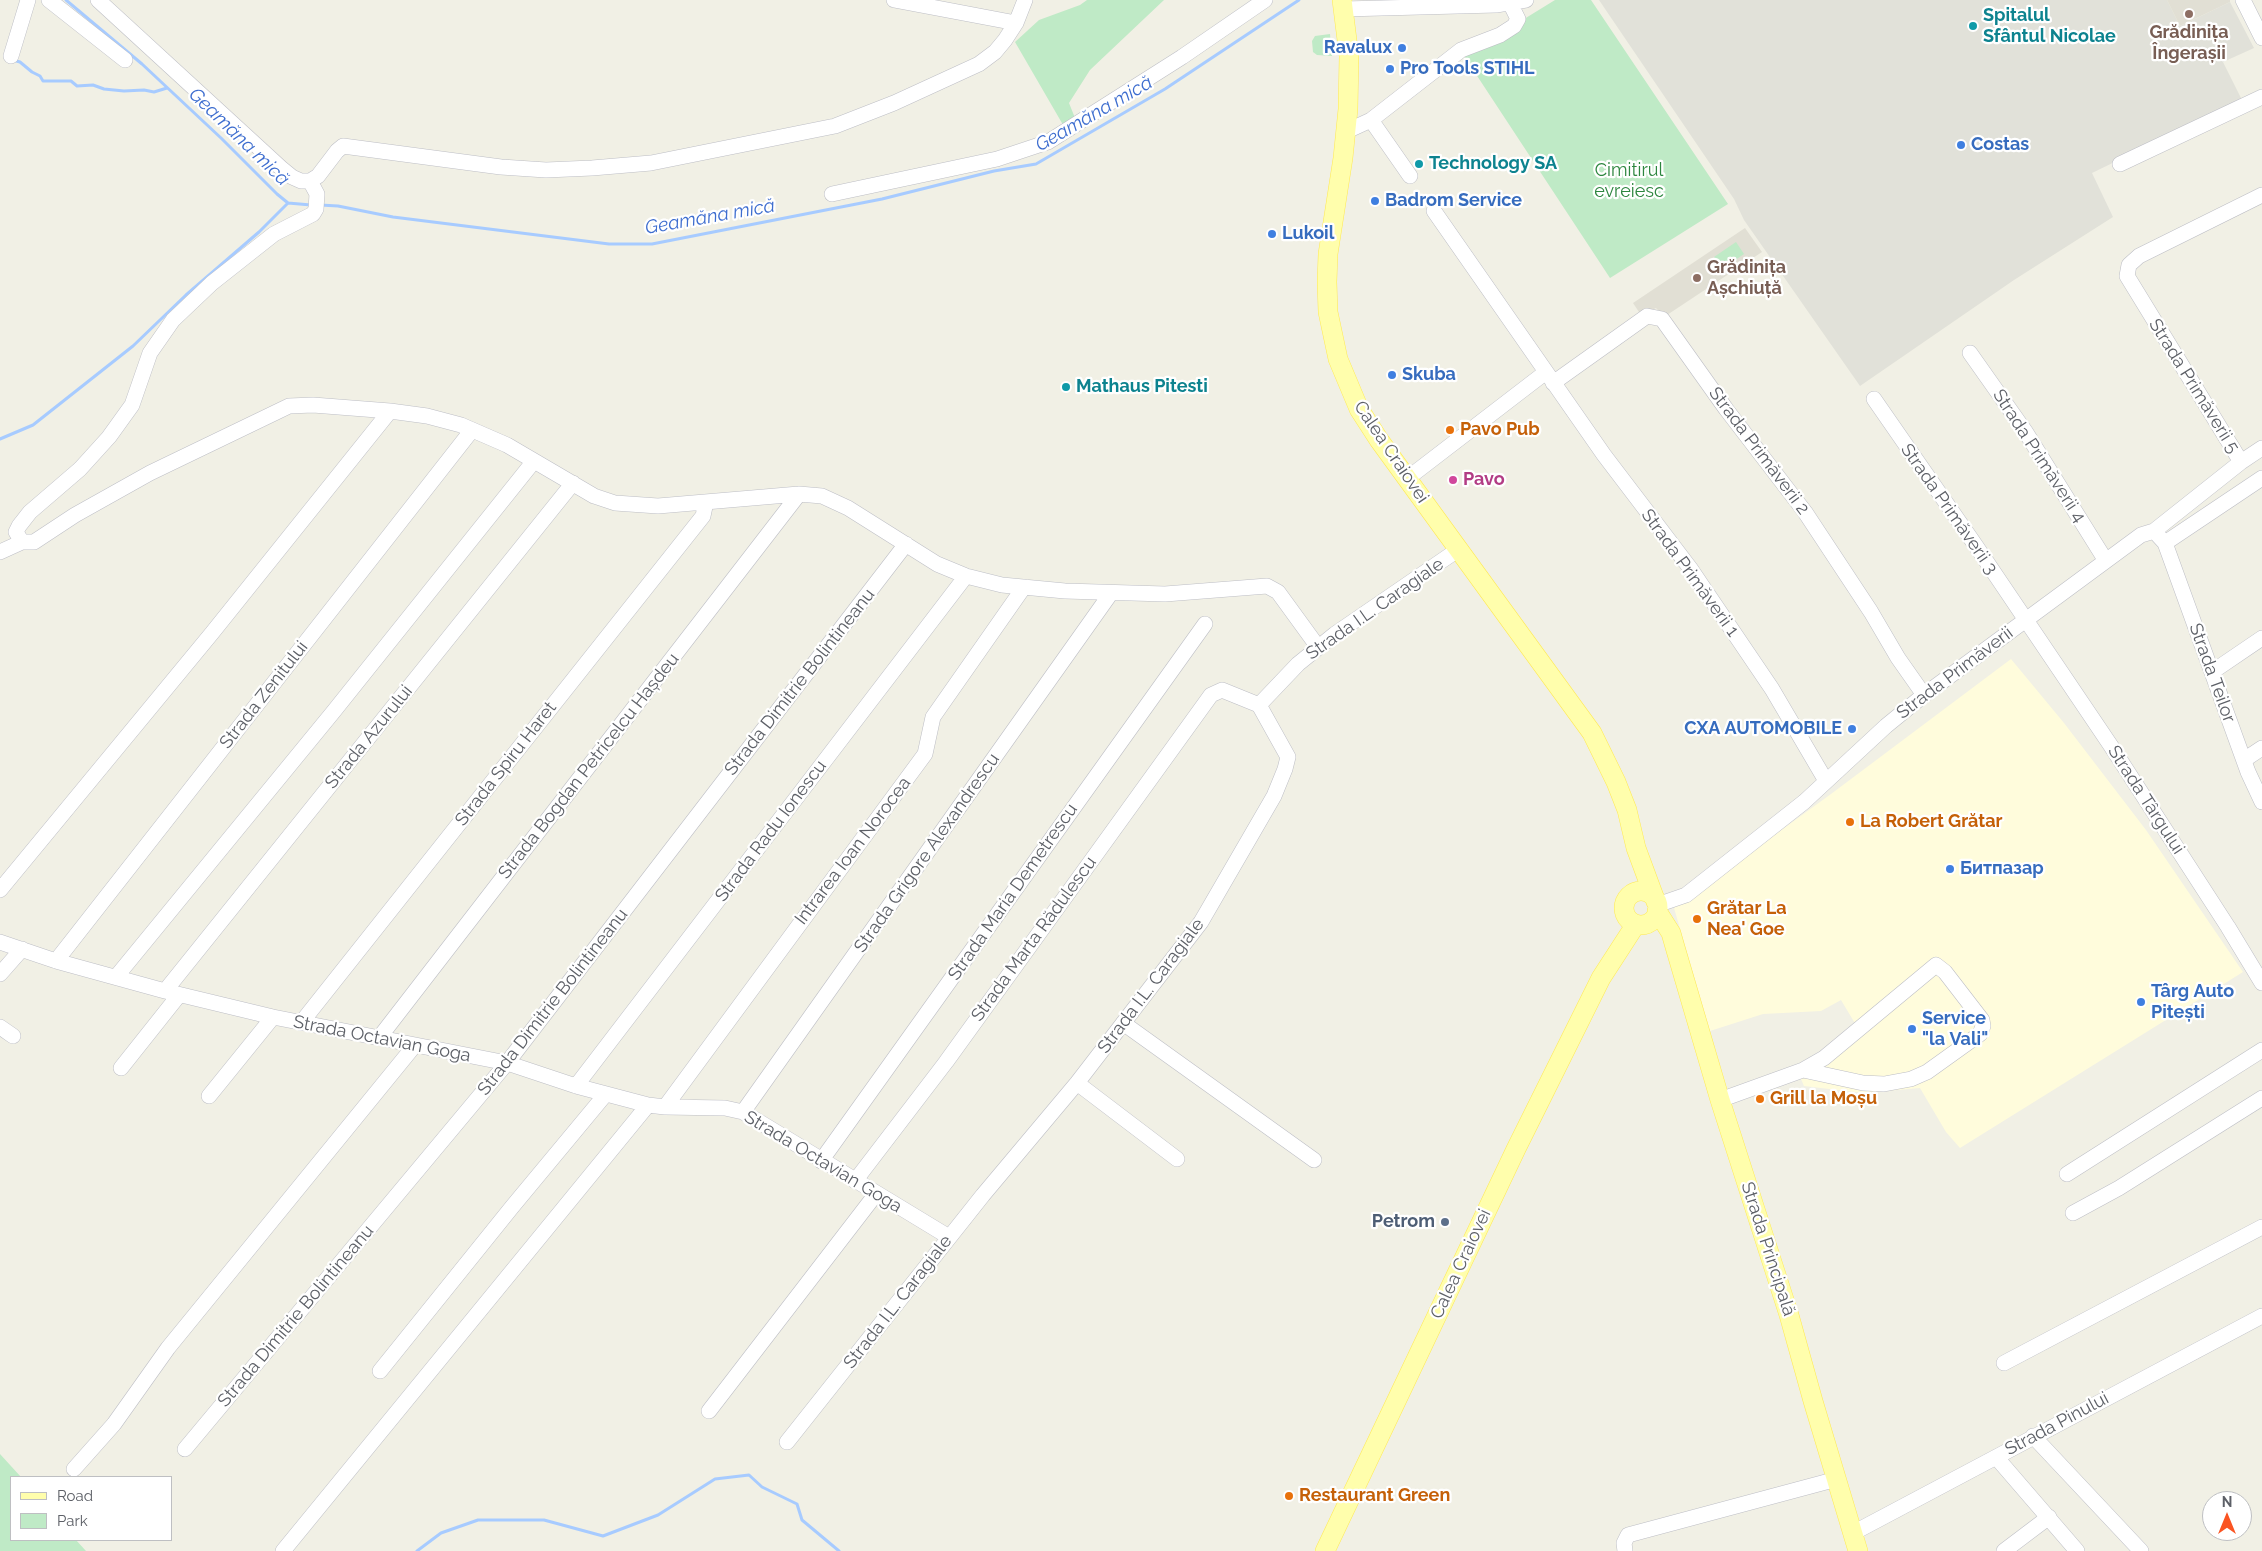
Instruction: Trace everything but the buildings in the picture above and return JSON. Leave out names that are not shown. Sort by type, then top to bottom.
[{"type":"main road","name":"Calea Craiovei","points":[[1343,4],[1350,56],[1347,131],[1327,261],[1328,312],[1338,359],[1359,409],[1592,733],[1616,782],[1627,810],[1651,913],[1602,978]]},
{"type":"main road","name":"Calea Craiovei","points":[[1325,1551],[1495,1192],[1602,978],[1626,903],[1636,848]]},
{"type":"main road","points":[[1637,891],[1649,893],[1651,913],[1627,918],[1626,903],[1637,891]]},
{"type":"main road","name":"Strada Principală","points":[[1651,913],[1671,933],[1720,1100],[1789,1315],[1856,1542]]},
{"type":"street","points":[[11,56],[28,0]]},
{"type":"street","points":[[49,0],[124,60]]},
{"type":"street","points":[[98,0],[281,168],[292,177],[301,180],[314,194]]},
{"type":"street","points":[[894,0],[1016,23]]},
{"type":"street","points":[[22,542],[16,532],[30,512],[80,469],[109,437],[132,405],[150,353],[173,320],[253,250],[286,226],[313,214],[314,194],[318,176],[337,151],[344,146],[355,146],[448,161],[546,170],[592,168],[660,161],[835,126],[886,107],[979,64],[996,52],[1016,23],[1025,0]]},
{"type":"street","points":[[832,194],[997,159],[1048,142],[1182,57],[1265,0]]},
{"type":"street","points":[[1343,4],[1423,8],[1510,3],[1526,0]]},
{"type":"street","points":[[2243,0],[2262,38]]},
{"type":"street","points":[[1347,131],[1371,120],[1461,50],[1500,35],[1514,26],[1518,18],[1510,3]]},
{"type":"street","points":[[2120,164],[2262,97]]},
{"type":"street","points":[[1371,120],[1410,176]]},
{"type":"street","name":"Strada Primăverii 5","points":[[2154,531],[2241,462],[2127,276],[2128,265],[2139,256],[2262,195]]},
{"type":"street","name":"Strada Primăverii 1","points":[[1434,211],[1635,497],[1690,568],[1790,718],[1826,781]]},
{"type":"street","name":"Strada Primăverii 2","points":[[1408,478],[1549,377],[1647,316],[1662,319],[1726,409],[1805,512],[1871,612],[1898,658],[1924,694]]},
{"type":"street","name":"Strada Primăverii 4","points":[[1970,354],[2025,431],[2106,561]]},
{"type":"street","name":"Strada Primăverii 3","points":[[1874,399],[2026,619]]},
{"type":"street","points":[[0,552],[22,542],[34,542],[75,515],[150,474],[289,406],[313,405],[390,411],[427,416],[461,425],[507,445],[594,496],[615,502],[658,506],[799,494],[822,496],[848,508],[937,564],[966,576],[1002,585],[1111,593],[1165,594],[1267,586],[1278,592],[1318,647]]},
{"type":"street","points":[[0,890],[212,633],[390,411]]},
{"type":"street","name":"Strada Zenitului","points":[[56,961],[472,430]]},
{"type":"street","points":[[2241,462],[2262,448]]},
{"type":"street","points":[[116,977],[334,711],[534,461]]},
{"type":"street","points":[[2154,531],[2165,543],[2262,478]]},
{"type":"street","name":"Strada Azurului","points":[[121,1068],[172,993],[573,483]]},
{"type":"street","name":"Strada Bogdan Petricelcu Hașdeu","points":[[379,1038],[799,494]]},
{"type":"street","name":"Strada Spiru Haret","points":[[301,1023],[703,516],[706,502]]},
{"type":"street","name":"Strada Primăverii","points":[[1651,913],[1686,895],[1804,802],[1924,694],[2141,535],[2154,531]]},
{"type":"street","name":"Strada Teilor","points":[[2165,543],[2244,760],[2262,802]]},
{"type":"street","name":"Strada Dimitrie Bolintineanu","points":[[185,1449],[507,1063],[906,544]]},
{"type":"street","name":"Strada I.L. Caragiale","points":[[787,1442],[949,1237],[1078,1083],[1201,922],[1274,796],[1285,769],[1288,756],[1259,705],[1298,664],[1318,647],[1460,549]]},
{"type":"street","name":"Strada Radu Ionescu","points":[[576,1086],[966,576]]},
{"type":"street","name":"Intrarea Ioan Norocea","points":[[665,1108],[831,878],[925,754],[933,717],[1024,587]]},
{"type":"street","name":"Strada Grigore Alexandrescu","points":[[743,1112],[1111,593]]},
{"type":"street","name":"Strada Târgului","points":[[2026,619],[2223,918],[2262,983]]},
{"type":"street","name":"Strada Maria Demetrescu","points":[[821,1161],[1206,624]]},
{"type":"street","points":[[2212,672],[2262,638]]},
{"type":"street","name":"Strada Marta Rădulescu","points":[[855,1181],[951,1054],[1211,695],[1222,690],[1259,705]]},
{"type":"street","points":[[2244,760],[2262,748]]},
{"type":"street","name":"Strada Octavian Goga","points":[[0,942],[56,961],[172,993],[301,1023],[507,1063],[605,1095],[648,1105],[665,1108],[725,1108],[743,1112],[949,1237]]},
{"type":"street","points":[[0,974],[22,949]]},
{"type":"street","points":[[1720,1100],[1803,1070],[1824,1058],[1936,965],[1945,972],[1982,1020],[1984,1026],[1980,1034],[1928,1072],[1912,1079],[1884,1084],[1862,1083],[1803,1070]]},
{"type":"street","points":[[209,1096],[273,1017]]},
{"type":"street","points":[[1123,1023],[1314,1160]]},
{"type":"street","points":[[0,1027],[13,1036]]},
{"type":"street","points":[[74,1469],[114,1424],[168,1348],[415,1045]]},
{"type":"street","points":[[2067,1174],[2262,1050]]},
{"type":"street","points":[[1078,1083],[1177,1159]]},
{"type":"street","points":[[380,1371],[512,1206],[605,1095]]},
{"type":"street","points":[[2073,1213],[2119,1188],[2262,1098]]},
{"type":"street","points":[[283,1551],[648,1105]]},
{"type":"street","points":[[709,1411],[876,1194]]},
{"type":"street","points":[[2004,1363],[2262,1227]]},
{"type":"street","name":"Strada Pinului","points":[[1856,1542],[2033,1436],[2262,1316]]},
{"type":"street","points":[[2033,1436],[2142,1551]]},
{"type":"street","points":[[1996,1457],[2078,1551]]},
{"type":"street","points":[[1625,1551],[1624,1543],[1628,1535],[1837,1479]]},
{"type":"street","points":[[2004,1551],[2049,1517]]},
{"type":"shaded area","points":[[1599,0],[2167,0],[2180,26],[2230,2],[2254,48],[2223,62],[2242,100],[2092,173],[2113,217],[2014,280],[1860,386],[1744,220],[1734,199]]},
{"type":"shaded area","name":"Grădinița Îngerașii","points":[[2167,0],[2230,0],[2230,2],[2180,26]]},
{"type":"shaded area","name":"Grădinița Așchiuță","points":[[1745,228],[1762,252],[1664,317],[1656,308],[1641,315],[1633,303]]},
{"type":"shaded area","name":"Битпазар","points":[[2011,659],[2064,723],[2146,830],[2243,972],[1960,1148],[1946,1132],[1920,1088],[1863,1093],[1804,1086],[1795,1065],[1828,1049],[1856,1025],[1841,1000],[1821,1011],[1763,1014],[1710,1031],[1674,908],[1831,794]]},
{"type":"green space","points":[[1087,0],[1164,0],[1090,70],[1069,103],[1077,123],[1066,130],[1015,42],[1039,20],[1080,5]]},
{"type":"green space","name":"Cimitirul evreiesc","points":[[1555,0],[1591,0],[1728,204],[1610,278],[1464,56]]},
{"type":"green space","points":[[1330,34],[1332,56],[1317,55],[1313,52],[1312,41],[1315,36]]},
{"type":"green space","points":[[1736,242],[1744,254],[1722,269],[1714,257]]},
{"type":"green space","points":[[0,1454],[20,1476],[10,1476],[10,1541],[77,1541],[86,1551],[0,1551]]},
{"type":"waterway","name":"Geamăna mică","points":[[66,0],[142,64],[277,194],[288,203],[311,205]]},
{"type":"waterway","name":"Geamăna mică","points":[[320,205],[338,206],[393,217],[609,244],[652,244],[882,199],[994,171],[1036,164],[1165,89],[1299,0]]},
{"type":"waterway","points":[[13,60],[20,62],[40,76],[43,81],[71,81],[77,86],[93,85],[104,89],[124,91],[144,90],[154,92],[167,88]]},
{"type":"waterway","points":[[0,439],[33,425],[133,346],[186,295],[259,232],[288,203]]},
{"type":"waterway","points":[[417,1551],[441,1533],[478,1520],[544,1520],[603,1536],[658,1515],[715,1479],[749,1475],[762,1487],[797,1504],[802,1520],[839,1551]]},
{"type":"place","name":"Grădinița Îngerașii","points":[[2189,14]]},
{"type":"place","name":"Spitalul Sfântul Nicolae","points":[[1973,26]]},
{"type":"place","name":"Ravalux","points":[[1402,48]]},
{"type":"place","name":"Pro Tools STIHL","points":[[1390,69]]},
{"type":"place","name":"Costas","points":[[1961,145]]},
{"type":"place","name":"Technology SA","points":[[1419,164]]},
{"type":"place","name":"Badrom Service","points":[[1375,201]]},
{"type":"place","name":"Lukoil","points":[[1272,234]]},
{"type":"place","name":"Grădinița Așchiuță","points":[[1697,278]]},
{"type":"place","name":"Skuba","points":[[1392,375]]},
{"type":"place","name":"Mathaus Pitesti","points":[[1066,387]]},
{"type":"place","name":"Pavo Pub","points":[[1450,430]]},
{"type":"place","name":"Pavo","points":[[1453,480]]},
{"type":"place","name":"CXA AUTOMOBILE","points":[[1852,729]]},
{"type":"place","name":"La Robert Grătar","points":[[1850,822]]},
{"type":"place","name":"Битпазар","points":[[1950,869]]},
{"type":"place","name":"Grătar La Nea' Goe","points":[[1697,919]]},
{"type":"place","name":"Târg Auto Pitești","points":[[2141,1002]]},
{"type":"place","name":"Service \"la Vali\"","points":[[1912,1029]]},
{"type":"place","name":"Grill la Moșu","points":[[1760,1099]]},
{"type":"place","name":"Petrom","points":[[1445,1222]]},
{"type":"place","name":"Restaurant Green","points":[[1289,1496]]}]
